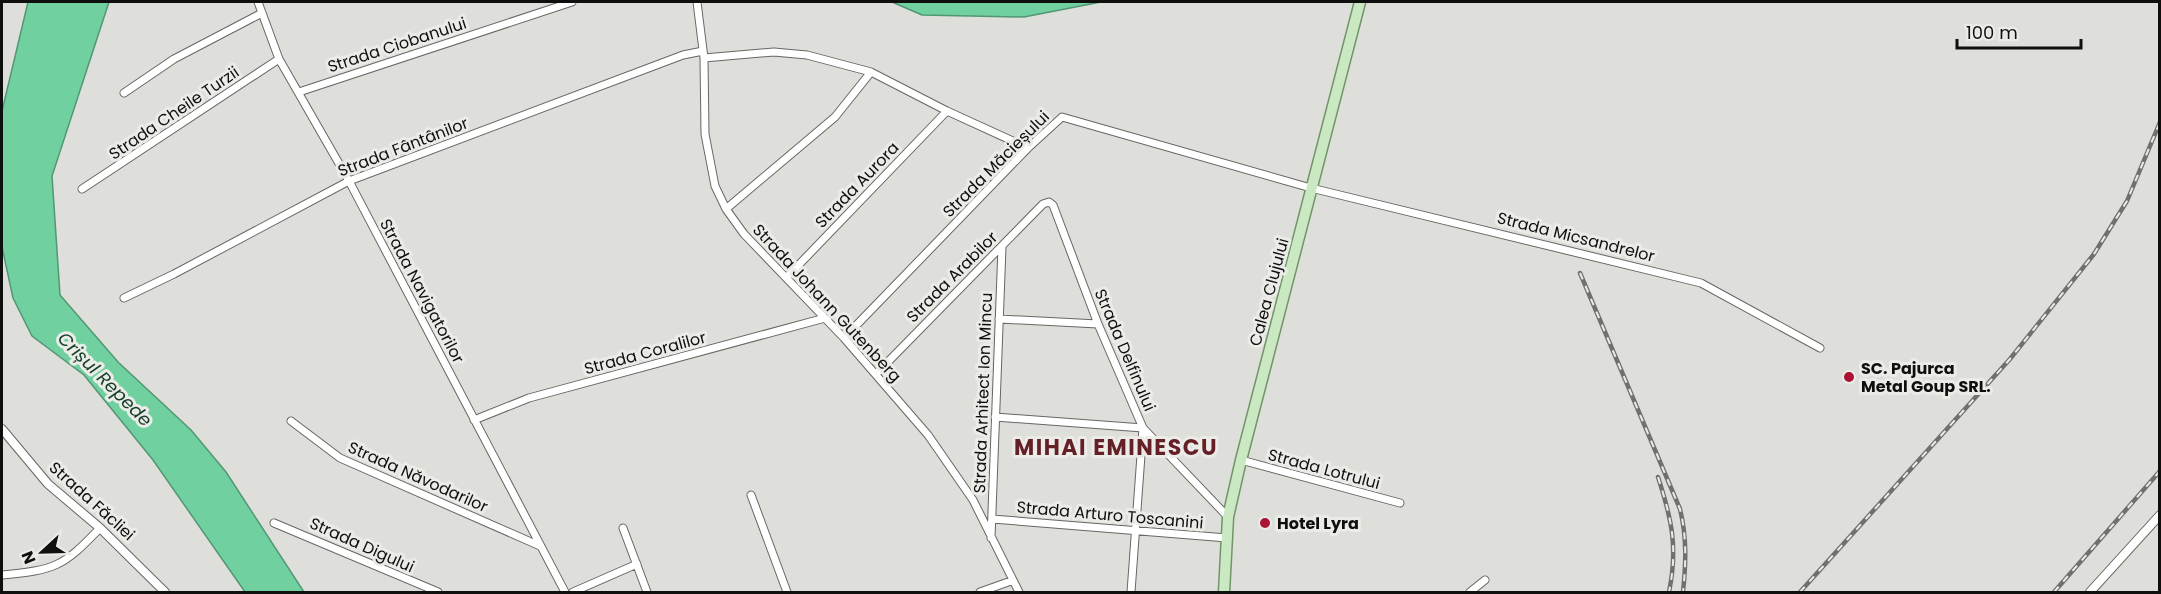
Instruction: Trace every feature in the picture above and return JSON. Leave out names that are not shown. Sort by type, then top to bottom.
[{"type":"main road","name":"Calea Clujului","points":[[1224,592],[1228,517],[1241,460],[1360,2]]},
{"type":"street","name":"Strada Navigatorilor","points":[[258,2],[279,59],[349,181],[565,592]]},
{"type":"street","name":"Strada Ciobanului","points":[[299,92],[572,2]]},
{"type":"street","name":"Strada Johann Gutenberg","points":[[697,2],[704,54],[705,134],[715,186],[726,209],[744,234],[844,338],[928,435],[962,482],[1011,581],[1019,592]]},
{"type":"street","points":[[124,93],[174,59],[262,13]]},
{"type":"street","name":"Strada Fântânilor","points":[[124,298],[349,181],[683,56],[762,53],[807,55],[871,72],[947,111],[1028,148]]},
{"type":"street","name":"Strada Cheile Turzii","points":[[82,189],[279,59]]},
{"type":"street","points":[[726,209],[835,117],[871,72]]},
{"type":"street","name":"Strada Aurora","points":[[787,277],[947,111]]},
{"type":"street","name":"Strada Măcieșului","points":[[844,338],[1028,148],[1062,117],[1311,188]]},
{"type":"street","name":"Strada Micsandrelor","points":[[1311,188],[1521,237],[1701,283],[1820,348]]},
{"type":"street","name":"Strada Arabilor","points":[[876,374],[1043,204],[1049,202]]},
{"type":"street","name":"Strada Delfinului","points":[[1049,202],[1053,205],[1098,324],[1143,428],[1228,517]]},
{"type":"street","name":"Strada Arhitect Ion Mincu","points":[[991,540],[1002,247]]},
{"type":"street","name":"Strada Coralilor","points":[[474,420],[529,398],[825,318]]},
{"type":"street","points":[[999,319],[1098,324]]},
{"type":"street","points":[[995,417],[1143,428],[1131,592]]},
{"type":"street","name":"Strada Năvodarilor","points":[[291,421],[340,458],[540,546]]},
{"type":"street","name":"Strada Făcliei","points":[[2,429],[48,484],[100,528],[165,592]]},
{"type":"street","name":"Strada Lotrului","points":[[1241,460],[1400,503]]},
{"type":"street","points":[[751,495],[787,592]]},
{"type":"street","points":[[2090,592],[2160,515]]},
{"type":"street","name":"Strada Arturo Toscanini","points":[[992,519],[1227,538]]},
{"type":"street","name":"Strada Digului","points":[[274,523],[438,592]]},
{"type":"street","points":[[2,575],[39,571],[64,562],[100,528]]},
{"type":"street","points":[[623,528],[647,592]]},
{"type":"street","points":[[573,592],[637,564]]},
{"type":"street","points":[[1470,592],[1485,580]]},
{"type":"street","points":[[980,592],[1011,581]]},
{"type":"water","name":"Crișul Repede","points":[[28,2],[109,2],[52,176],[60,295],[118,362],[191,430],[226,472],[304,592],[245,592],[153,460],[84,375],[32,336],[13,298],[2,247],[2,111]]},
{"type":"water","points":[[892,2],[1101,2],[1024,17],[922,15]]},
{"type":"railway","points":[[1800,592],[2010,359],[2094,254],[2127,201],[2160,122]]},
{"type":"railway","points":[[1580,273],[1680,509],[1685,550],[1683,592]]},
{"type":"railway","points":[[2054,592],[2160,471]]},
{"type":"railway","points":[[1658,477],[1672,534],[1673,562],[1669,592]]},
{"type":"place","name":"SC. Pajurca Metal Goup SRL.","points":[[1849,377]]},
{"type":"place","name":"Hotel Lyra","points":[[1265,523]]},
{"type":"district","name":"MIHAI EMINESCU","points":[[1116,447]]}]
